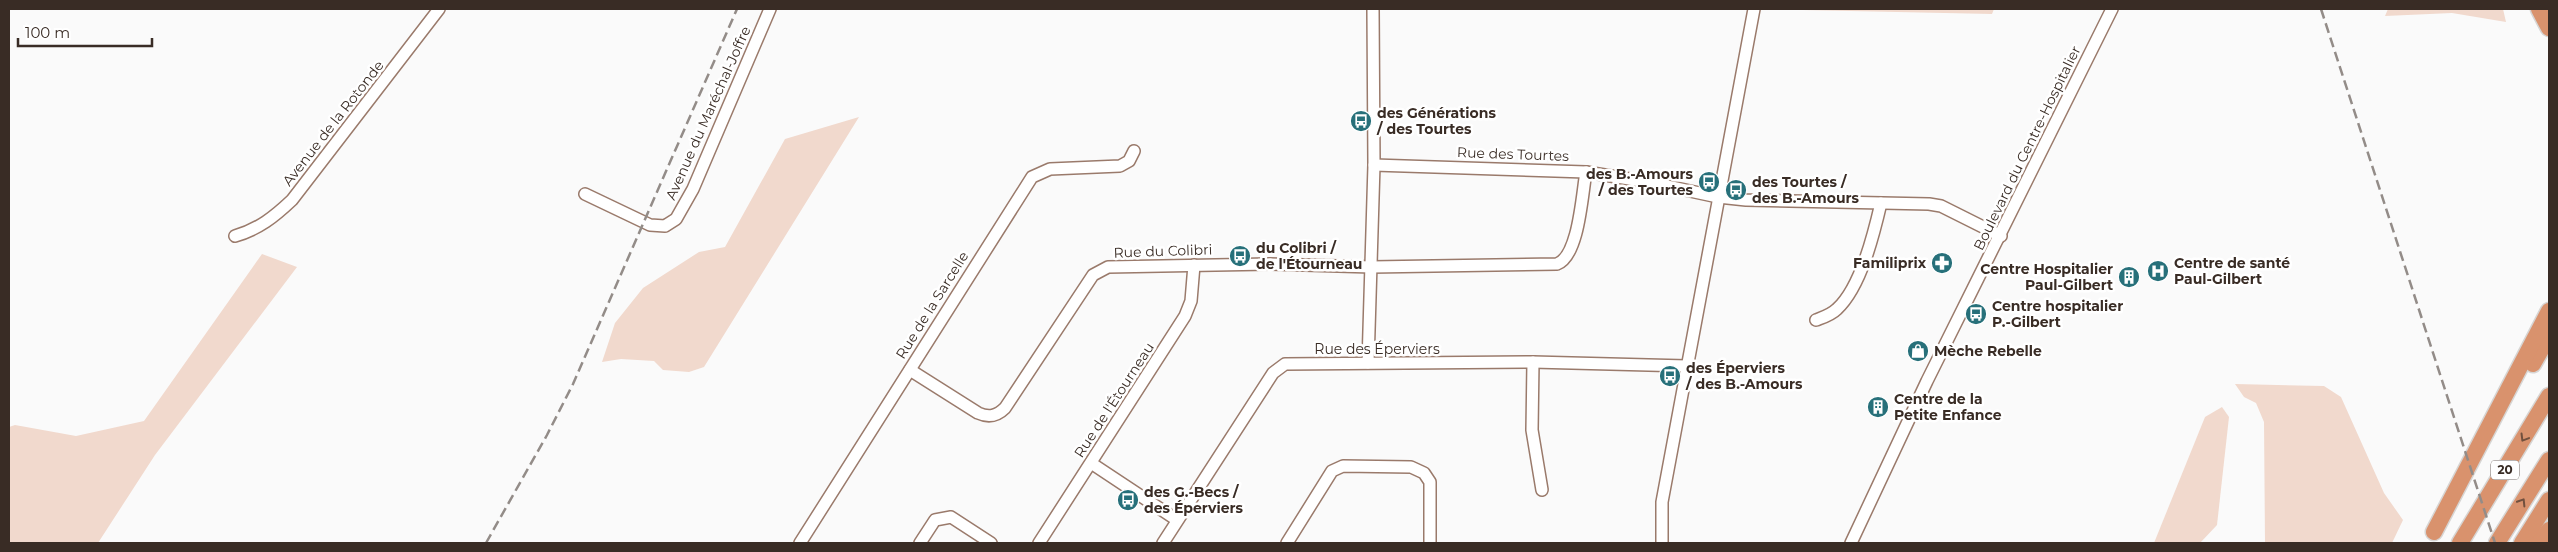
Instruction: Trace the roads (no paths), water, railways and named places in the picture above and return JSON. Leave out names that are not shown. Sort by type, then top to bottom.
[{"type":"highway","points":[[2539,9],[2549,28]]},
{"type":"highway","points":[[2430,537],[2549,311]]},
{"type":"highway","points":[[2430,537],[2549,336]]},
{"type":"highway","name":"20","points":[[2460,543],[2549,396]]},
{"type":"highway","name":"20","points":[[2497,543],[2549,460]]},
{"type":"highway","points":[[2522,543],[2549,500]]},
{"type":"highway","points":[[2539,543],[2549,530]]},
{"type":"street","name":"Avenue de la Rotonde","points":[[234,236],[253,231],[270,221],[292,200],[439,9]]},
{"type":"street","name":"Avenue du Maréchal-Joffre","points":[[585,194],[650,225],[665,226],[676,219],[693,189],[770,9]]},
{"type":"street","points":[[1368,363],[1374,164],[1373,9]]},
{"type":"street","points":[[1662,543],[1662,505],[1754,9]]},
{"type":"street","name":"Boulevard du Centre-Hospitalier","points":[[1851,543],[1915,407],[2112,9]]},
{"type":"street","name":"Rue de la Sarcelle","points":[[801,543],[1032,177],[1050,169],[1120,166],[1129,161],[1134,151]]},
{"type":"street","name":"Rue des Tourtes","points":[[1374,164],[1586,172],[1648,182],[1718,197],[1746,200],[1941,206],[2001,236]]},
{"type":"street","name":"Rue du Colibri","points":[[910,370],[978,413],[988,416],[996,415],[1005,408],[1093,275],[1108,267],[1269,264],[1372,267],[1563,262],[1573,247],[1586,172]]},
{"type":"street","points":[[1816,320],[1838,308],[1850,290],[1869,249],[1881,203]]},
{"type":"street","name":"Rue de l'Étourneau","points":[[1039,543],[1185,316],[1191,301],[1194,265]]},
{"type":"street","points":[[1533,362],[1532,430],[1542,490]]},
{"type":"street","name":"Rue des Éperviers","points":[[1163,543],[1280,366],[1368,363],[1533,362],[1687,366]]},
{"type":"street","points":[[1091,463],[1177,520]]},
{"type":"street","points":[[1286,543],[1332,471],[1342,466],[1411,467],[1424,473],[1430,482],[1430,543]]},
{"type":"street","points":[[920,543],[935,520],[946,517],[951,517],[991,543]]},
{"type":"railway","points":[[486,543],[547,435],[573,384],[737,9]]},
{"type":"railway","points":[[2321,9],[2495,543]]},
{"type":"place","name":"des Générations / des Tourtes","points":[[1361,121]]},
{"type":"place","name":"des B.-Amours / des Tourtes","points":[[1709,182]]},
{"type":"place","name":"des Tourtes / des B.-Amours","points":[[1736,190]]},
{"type":"place","name":"du Colibri / de l'Étourneau","points":[[1240,256]]},
{"type":"place","name":"Familiprix","points":[[1942,263]]},
{"type":"place","name":"Centre de santé Paul-Gilbert","points":[[2158,271]]},
{"type":"place","name":"Centre Hospitalier Paul-Gilbert","points":[[2129,277]]},
{"type":"place","name":"Centre hospitalier P.-Gilbert","points":[[1976,314]]},
{"type":"place","name":"Mèche Rebelle","points":[[1918,351]]},
{"type":"place","name":"des Éperviers / des B.-Amours","points":[[1670,376]]},
{"type":"place","name":"Centre de la Petite Enfance","points":[[1878,407]]},
{"type":"place","name":"des G.-Becs / des Éperviers","points":[[1128,500]]}]
